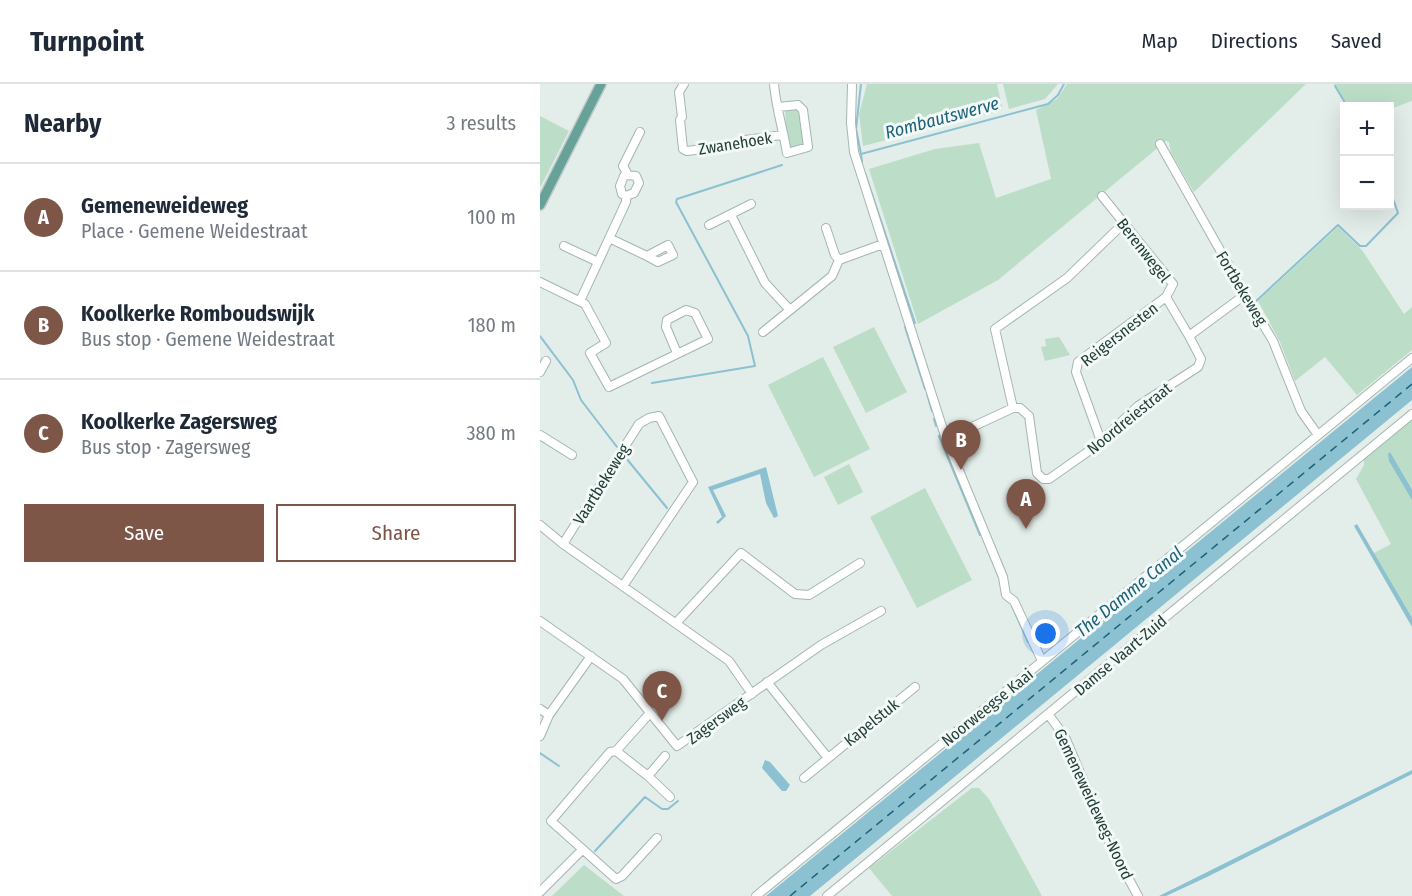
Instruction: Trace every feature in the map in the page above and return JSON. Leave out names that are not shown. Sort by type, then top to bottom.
[{"type":"main road","points":[[540,205],[601,84]]},
{"type":"street","name":"Zwanehoek","points":[[684,84],[679,92],[683,149],[687,151],[741,144],[745,140],[782,135]]},
{"type":"street","points":[[774,84],[782,135],[787,153],[805,150],[808,147],[803,111],[798,105],[778,107]]},
{"type":"street","points":[[852,84],[851,123],[854,152],[946,440],[1004,577],[1006,595],[1014,602],[1042,661]]},
{"type":"street","points":[[628,175],[624,166],[640,132]]},
{"type":"street","name":"Fortbekeweg","points":[[1160,144],[1273,341],[1301,411],[1318,435]]},
{"type":"street","points":[[624,176],[636,176],[639,183],[634,193],[626,196],[622,194],[620,186],[624,176]]},
{"type":"street","points":[[580,301],[626,202],[626,196]]},
{"type":"street","name":"Berenwegel","points":[[1102,196],[1173,284],[1166,297],[1189,336]]},
{"type":"street","points":[[709,225],[751,204]]},
{"type":"street","points":[[730,215],[765,283],[789,309]]},
{"type":"street","points":[[946,440],[1013,408],[995,329],[1067,278],[1124,223]]},
{"type":"street","points":[[826,228],[835,255],[839,260]]},
{"type":"street","points":[[609,238],[648,256]]},
{"type":"street","points":[[763,332],[832,276],[839,260],[882,244]]},
{"type":"street","points":[[564,246],[598,262]]},
{"type":"street","points":[[540,282],[585,304],[606,343],[590,353],[609,387],[708,339],[695,313],[686,310],[667,320],[666,327],[678,353]]},
{"type":"street","points":[[1189,336],[1246,294]]},
{"type":"street","name":"Reigersnesten","points":[[1101,441],[1076,372],[1078,362],[1166,297]]},
{"type":"street","name":"Noordreiestraat","points":[[1013,408],[1020,408],[1029,416],[1037,472],[1043,479],[1049,479],[1101,441],[1138,406],[1198,367],[1201,359],[1189,336]]},
{"type":"street","name":"Noorweegse Kaai","points":[[756,896],[1412,358]]},
{"type":"street","points":[[540,372],[546,361]]},
{"type":"street","name":"Damse Vaart-Zuid","points":[[827,896],[1412,414]]},
{"type":"street","name":"Vaartbekeweg","points":[[563,544],[639,424],[659,416],[693,482],[623,586]]},
{"type":"street","points":[[540,435],[572,455]]},
{"type":"street","name":"Vaartbekeweg","points":[[540,525],[563,544],[729,660],[752,694]]},
{"type":"street","points":[[676,623],[741,553],[795,594],[808,595],[860,562]]},
{"type":"street","name":"Zagersweg","points":[[540,621],[623,679],[677,746],[820,645],[881,611]]},
{"type":"street","points":[[540,736],[549,715],[591,656]]},
{"type":"street","name":"Kapelstuk","points":[[767,682],[828,758]]},
{"type":"street","name":"Kapelstuk","points":[[804,778],[915,687]]},
{"type":"street","points":[[540,709],[549,715]]},
{"type":"street","points":[[650,713],[616,750],[610,752],[552,817],[553,825],[616,879],[622,876],[657,838]]},
{"type":"street","name":"Gemeneweideweg-Noord","points":[[1048,714],[1065,737],[1112,848],[1138,896]]},
{"type":"street","points":[[616,750],[670,797]]},
{"type":"street","points":[[648,776],[665,756]]},
{"type":"street","points":[[540,892],[582,850]]},
{"type":"green space","points":[[867,84],[997,84],[1002,107],[1000,111],[863,146],[859,114]]},
{"type":"green space","points":[[1003,84],[1058,84],[1045,99],[1009,109]]},
{"type":"green space","points":[[1067,84],[1306,84],[1194,192],[1171,153],[1169,142],[1166,141],[998,280],[918,324],[869,169],[935,149],[979,143],[996,198],[1051,179],[1036,110],[1057,99]]},
{"type":"green space","points":[[1334,84],[1412,84],[1412,101],[1394,108],[1394,102],[1345,102]]},
{"type":"green space","points":[[785,108],[799,110],[804,145],[789,149],[787,147]]},
{"type":"green space","points":[[540,116],[569,131],[541,186],[540,186]]},
{"type":"green space","points":[[1338,227],[1362,250],[1404,314],[1412,307],[1412,350],[1357,395],[1325,357],[1295,381],[1280,342],[1258,301]]},
{"type":"green space","points":[[874,327],[907,392],[866,413],[833,347]]},
{"type":"green space","points":[[1059,337],[1070,355],[1045,361],[1041,347],[1046,346],[1045,339]]},
{"type":"green space","points":[[823,357],[870,449],[814,477],[768,385]]},
{"type":"green space","points":[[1412,417],[1412,623],[1372,554],[1391,544],[1356,479],[1364,465],[1364,457]]},
{"type":"green space","points":[[849,464],[863,492],[838,505],[824,477]]},
{"type":"green space","points":[[925,488],[972,580],[917,608],[870,517]]},
{"type":"green space","points":[[972,788],[979,788],[989,799],[1042,896],[892,896],[869,868]]},
{"type":"green space","points":[[584,865],[624,896],[552,896]]},
{"type":"water","points":[[1412,367],[1412,400],[810,896],[766,896]]},
{"type":"water","points":[[1390,452],[1412,490],[1412,500],[1389,461]]},
{"type":"water","points":[[766,467],[778,516],[774,518],[766,503],[760,474],[713,490],[726,516],[718,524],[716,522],[722,517],[708,487]]},
{"type":"water","points":[[1357,524],[1412,618],[1412,627],[1354,526]]},
{"type":"water","points":[[765,760],[770,762],[790,785],[786,791],[782,791],[762,768]]},
{"type":"water","points":[[1412,770],[1412,774],[1207,877],[1166,896],[1159,896]]},
{"type":"waterway","points":[[861,84],[856,129],[861,154]]},
{"type":"waterway","name":"Rombautswerve","points":[[862,162],[861,154],[1048,104],[1058,95],[1064,84]]},
{"type":"waterway","points":[[1335,86],[1345,102]]},
{"type":"waterway","points":[[652,383],[755,366],[748,336],[676,202],[677,199],[782,165]]},
{"type":"waterway","name":"Rombautswerve","points":[[865,173],[915,323]]},
{"type":"waterway","points":[[1253,304],[1338,225],[1360,246],[1366,246],[1398,213],[1394,202]]},
{"type":"waterway","name":"Rombautswerve","points":[[905,327],[925,389]]},
{"type":"waterway","points":[[540,336],[573,380],[581,400],[617,447]]},
{"type":"waterway","name":"Rombautswerve","points":[[927,394],[932,411]]},
{"type":"waterway","name":"Rombautswerve","points":[[934,419],[936,426]]},
{"type":"waterway","name":"Rombautswerve","points":[[939,436],[980,535]]},
{"type":"waterway","points":[[626,458],[667,508]]},
{"type":"waterway","name":"Rombautswerve","points":[[1012,606],[1028,642]]},
{"type":"waterway","points":[[540,753],[559,766]]},
{"type":"waterway","points":[[595,851],[645,797],[662,809],[668,809],[678,801]]},
{"type":"ferry route","points":[[790,896],[1412,384]]},
{"type":"place","name":"Koolkerke Romboudswijk","points":[[961,470]]},
{"type":"place","name":"Gemeneweideweg","points":[[1026,529]]},
{"type":"place","name":"Koolkerke Zagersweg","points":[[662,721]]},
{"type":"water label","name":"The Damme Canal","points":[[1129,592]]}]
